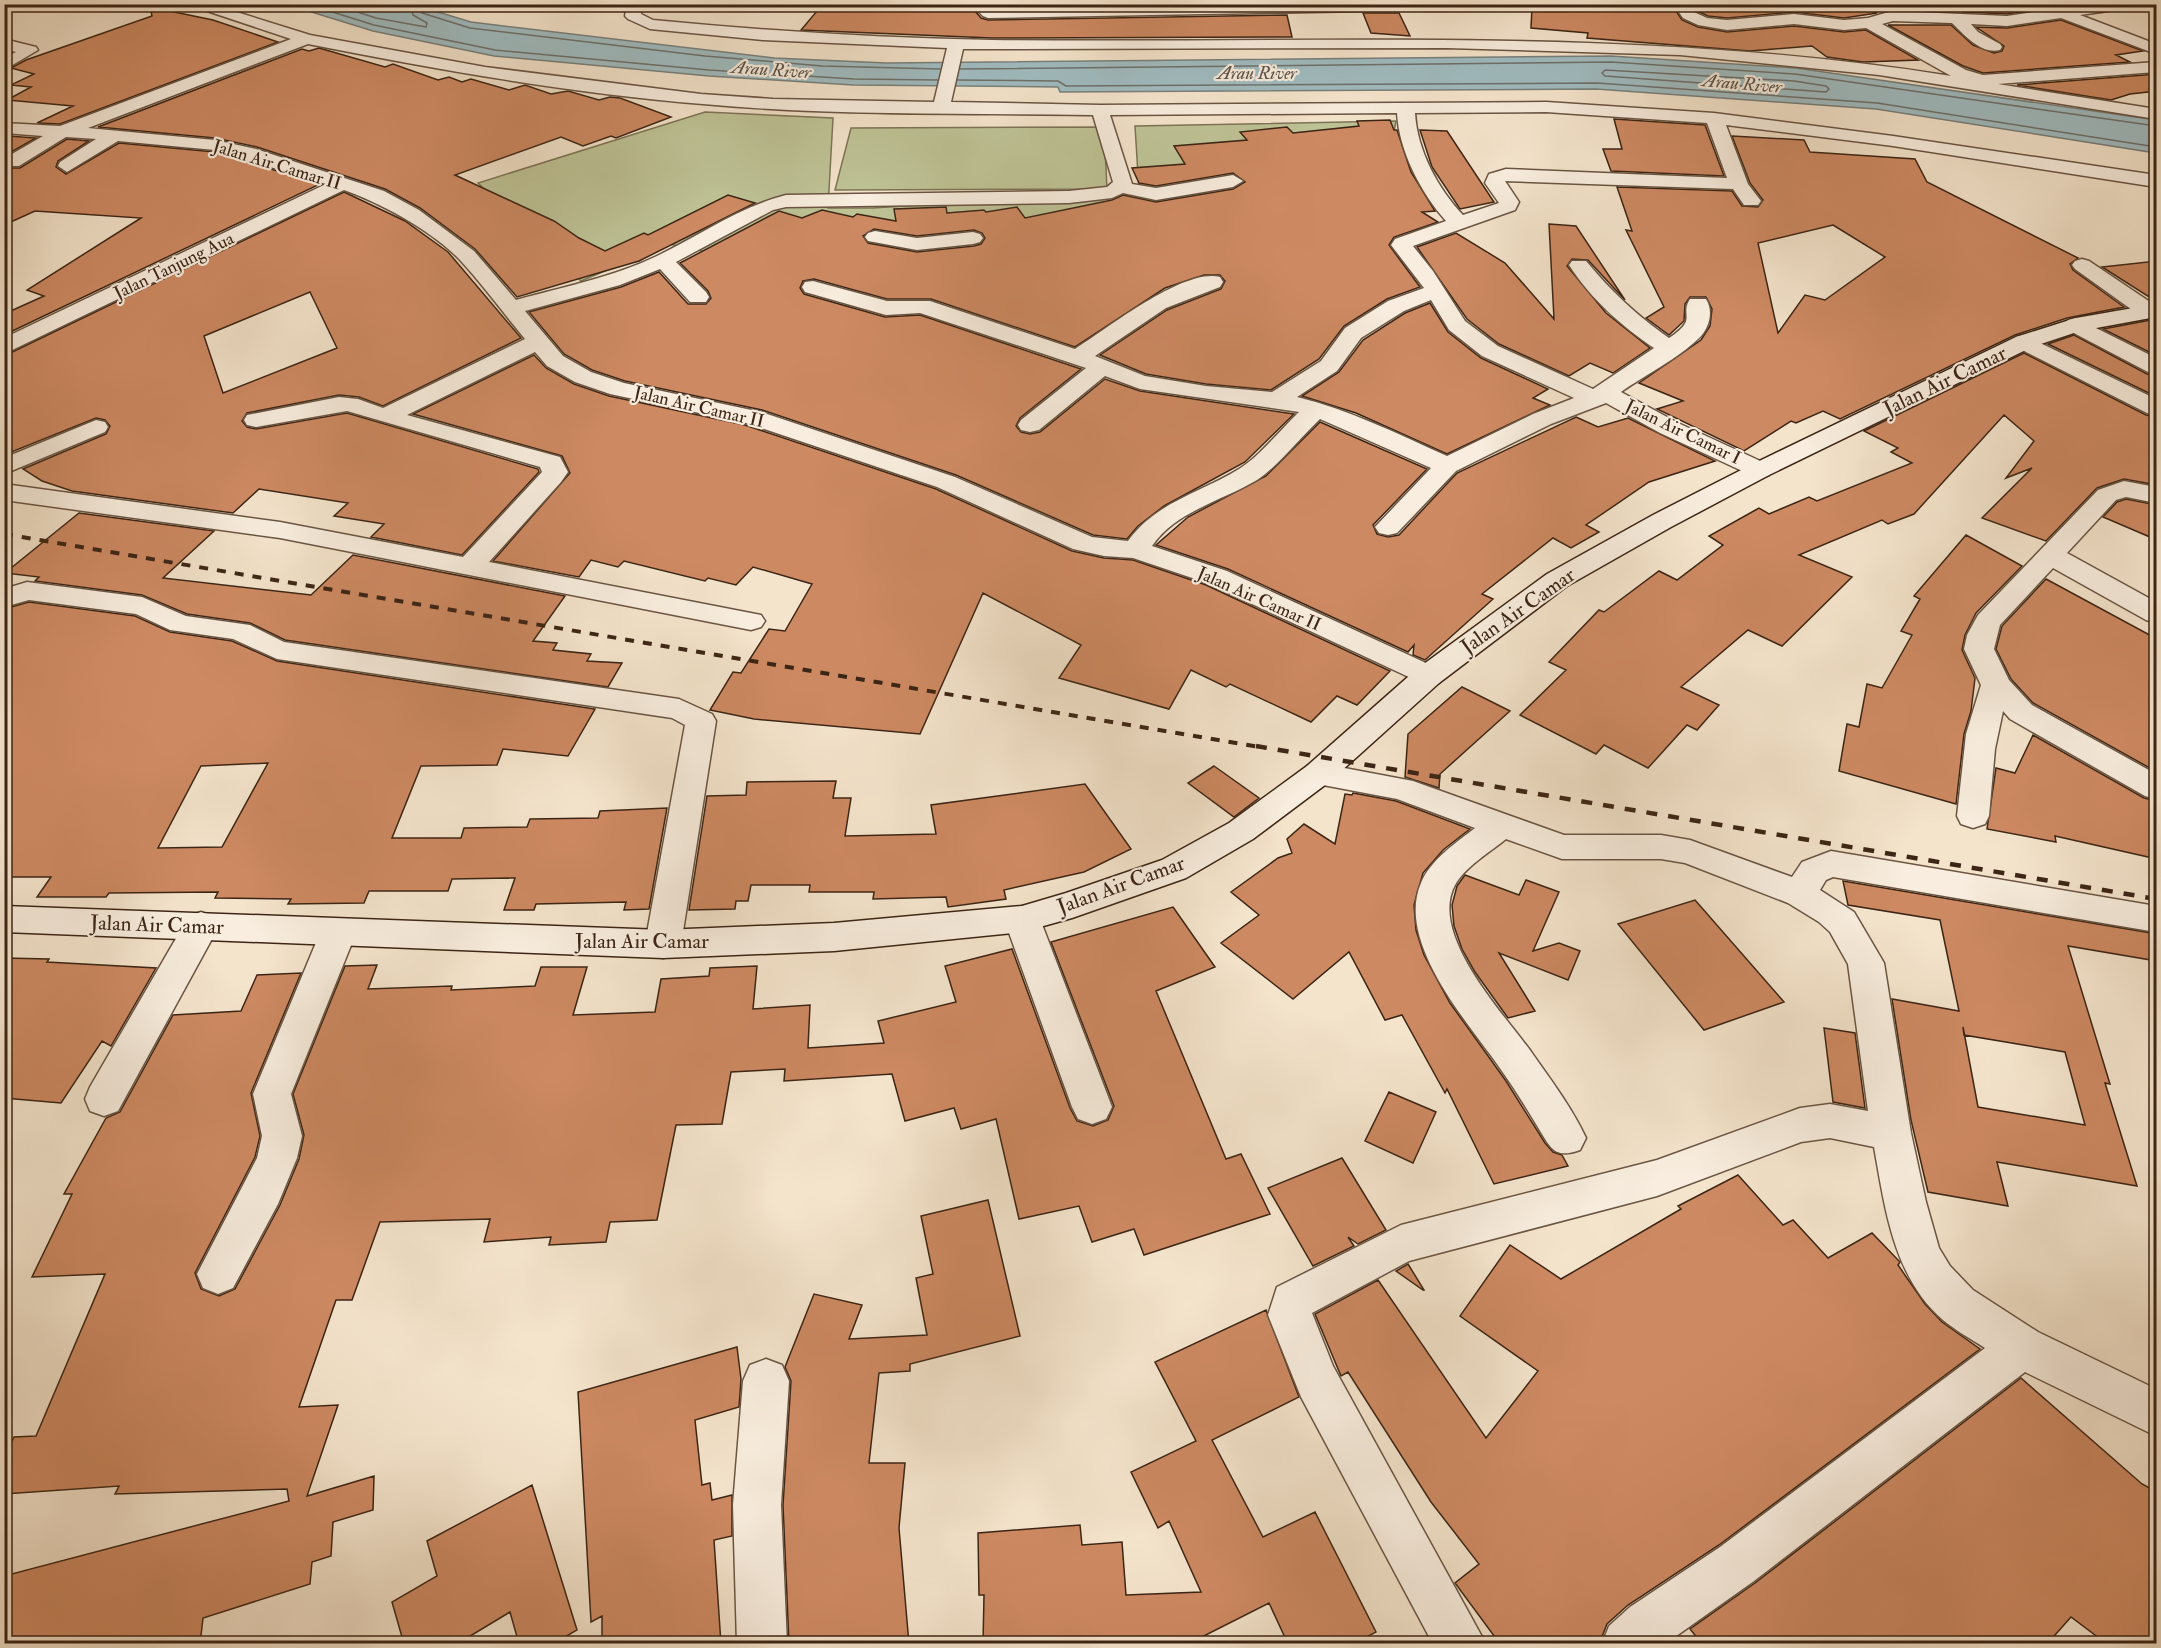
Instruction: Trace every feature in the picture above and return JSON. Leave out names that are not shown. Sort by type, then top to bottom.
[{"type":"street","points":[[193,4],[307,39],[485,72],[745,103],[943,101],[1101,110],[1546,107],[1714,118],[2157,181]]},
{"type":"street","points":[[635,4],[633,15],[636,19],[650,24],[765,37],[954,53],[1424,44],[1671,49],[1880,70],[2157,114]]},
{"type":"street","points":[[978,4],[988,13],[1206,7],[1478,4]]},
{"type":"street","points":[[1691,4],[1686,11],[1688,15],[1716,24],[1788,19],[1832,24],[1869,23],[1892,16]]},
{"type":"street","points":[[1864,4],[1892,16],[2007,21],[2122,4]]},
{"type":"street","points":[[1424,44],[1439,5]]},
{"type":"street","points":[[2066,14],[2157,49]]},
{"type":"street","points":[[1958,20],[1972,35],[1994,47]]},
{"type":"street","points":[[1869,23],[1960,74],[1983,80],[2157,67]]},
{"type":"street","points":[[1832,24],[1851,39]]},
{"type":"street","points":[[12,162],[56,122],[307,39]]},
{"type":"street","points":[[4,44],[30,50],[4,64]]},
{"type":"street","points":[[943,101],[954,53]]},
{"type":"street","points":[[1874,54],[1880,70]]},
{"type":"street","points":[[1406,107],[1407,131],[1435,197],[1458,222],[1509,206],[1509,202],[1495,183],[1496,178],[1506,175],[1650,178],[1739,184]]},
{"type":"street","points":[[1101,110],[1123,184],[1121,187]]},
{"type":"street","points":[[1714,118],[1739,184],[1752,202]]},
{"type":"street","name":"Jalan Air Camar II","points":[[13,128],[56,122],[115,135],[227,147],[377,195],[412,214],[476,263],[555,361],[592,381],[752,417],[945,482],[1083,543],[1104,548],[1136,550],[1217,577],[1428,676]]},
{"type":"street","points":[[67,166],[115,135]]},
{"type":"street","points":[[512,308],[612,280],[663,261],[766,206],[786,201],[1077,196],[1106,193],[1121,187],[1156,194],[1233,181]]},
{"type":"street","name":"Jalan Tanjung Aua","points":[[4,347],[342,184]]},
{"type":"street","points":[[875,237],[917,244],[970,232],[965,207],[975,197]]},
{"type":"street","name":"Jalan Air Camar I","points":[[1458,222],[1405,240],[1401,245],[1426,275],[1457,325],[1490,351],[1601,396],[1760,470]]},
{"type":"street","points":[[663,261],[698,297]]},
{"type":"street","points":[[1579,265],[1614,307],[1669,348]]},
{"type":"street","points":[[2082,265],[2153,311]]},
{"type":"street","points":[[1078,357],[1156,304],[1186,288],[1212,282]]},
{"type":"street","points":[[813,287],[886,308],[922,306],[1078,357],[1140,382],[1196,392],[1277,399],[1316,409],[1359,425],[1447,466]]},
{"type":"street","points":[[1277,399],[1329,366],[1353,333],[1396,306],[1434,291]]},
{"type":"street","points":[[1388,527],[1447,466],[1542,419],[1601,396],[1692,333],[1700,319],[1698,304]]},
{"type":"street","name":"Jalan Air Camar","points":[[4,919],[663,944],[834,937],[1022,919],[1072,905],[1174,869],[1241,831],[1318,774],[1428,676],[1557,580],[1760,470],[2024,342],[2076,325],[2153,311]]},
{"type":"street","points":[[2076,325],[2157,367]]},
{"type":"street","points":[[386,416],[540,341]]},
{"type":"street","points":[[2024,342],[2155,408]]},
{"type":"street","points":[[1030,425],[1103,366]]},
{"type":"street","points":[[256,420],[339,404],[350,404],[544,459],[554,466],[552,477],[469,567]]},
{"type":"street","points":[[1136,550],[1149,531],[1168,516],[1194,500],[1250,474],[1316,409]]},
{"type":"street","points":[[4,467],[96,427]]},
{"type":"street","points":[[2157,495],[2124,489],[2107,495],[2052,556],[1988,621],[1981,635],[1979,649],[1996,685],[2021,712],[2157,788]]},
{"type":"street","points":[[4,492],[280,530],[751,621]]},
{"type":"street","points":[[2052,556],[2157,614]]},
{"type":"street","points":[[4,599],[27,591],[142,606],[180,624],[240,631],[277,650],[545,688],[679,709],[693,715],[701,721],[663,944]]},
{"type":"street","points":[[1973,816],[1983,718],[1996,685]]},
{"type":"street","points":[[1318,774],[1402,789],[1562,847],[1661,847],[1690,852],[1800,894],[1842,922],[1866,963],[1891,1133],[1905,1202],[1920,1256],[1935,1280],[1958,1305],[2022,1347],[2157,1413]]},
{"type":"street","points":[[1503,824],[1438,883],[1434,899],[1435,931],[1462,989],[1512,1053],[1566,1138]]},
{"type":"street","points":[[1800,894],[1814,871],[1831,864],[2157,919]]},
{"type":"street","points":[[1022,919],[1092,1107]]},
{"type":"street","points":[[104,1099],[201,926]]},
{"type":"street","points":[[218,1274],[268,1178],[282,1143],[281,1123],[272,1108],[272,1094],[338,933]]},
{"type":"street","points":[[1461,1644],[1317,1381],[1290,1315],[1292,1301],[1401,1244],[1657,1178],[1800,1125],[1830,1121],[1891,1133]]},
{"type":"street","points":[[1627,1644],[1648,1625],[1737,1564],[2022,1347]]},
{"type":"street","points":[[762,1644],[757,1505],[766,1381]]},
{"type":"green space","points":[[705,112],[833,118],[828,208],[873,208],[1139,191],[1135,126],[1396,121],[1380,208],[815,275],[669,244],[581,281],[478,183]]},
{"type":"green space","points":[[1104,127],[1107,189],[835,190],[851,128]]},
{"type":"water","name":"Arau River","points":[[289,5],[415,5],[471,22],[774,58],[887,63],[1611,56],[1796,68],[2156,120],[2156,153],[1876,109],[1596,89],[1060,92],[1058,87],[853,85],[709,76],[494,56],[373,31]]},
{"type":"building","points":[[823,4],[969,4],[981,18],[988,20],[1287,15],[1292,37],[992,38],[801,30]]},
{"type":"building","points":[[1603,4],[1680,4],[1676,11],[1682,20],[1698,27],[1727,32],[1794,26],[1844,32],[1866,30],[1918,60],[1863,62],[1827,57],[1812,46],[1750,51],[1587,38],[1588,33],[1531,28],[1532,7],[1605,6]]},
{"type":"building","points":[[1700,4],[1849,4],[1877,13],[1844,18],[1794,12],[1727,18],[1708,16],[1697,11]]},
{"type":"building","points":[[2015,4],[2040,4],[2048,8],[2007,14],[1962,12]]},
{"type":"building","points":[[150,7],[213,20],[278,42],[60,124],[37,123],[73,106],[7,100],[31,87],[11,85],[34,74],[11,68],[26,60],[152,16]]},
{"type":"building","points":[[1363,13],[1399,13],[1410,36],[1371,33]]},
{"type":"building","points":[[2061,20],[2143,51],[2116,55],[2130,62],[1983,73],[1963,66],[1888,25],[1951,25],[1973,45],[1994,53],[2002,51],[2004,46],[1976,27],[2007,28]]},
{"type":"building","points":[[319,48],[385,67],[393,64],[438,80],[449,77],[462,82],[471,79],[509,90],[525,85],[551,94],[568,91],[599,100],[610,97],[620,98],[671,117],[616,138],[611,136],[583,146],[561,137],[455,175],[554,221],[579,238],[605,251],[644,233],[648,235],[728,195],[755,203],[639,261],[517,297],[475,249],[420,208],[385,189],[257,147],[215,138],[98,127],[302,49],[309,51]]},
{"type":"building","points":[[2157,74],[2157,91],[2130,94],[2111,100],[2017,85]]},
{"type":"building","points":[[1614,119],[1705,125],[1724,176],[1611,171],[1603,149],[1622,149]]},
{"type":"building","points":[[1390,120],[1394,130],[1397,130],[1411,172],[1435,211],[1422,212],[1438,222],[1394,237],[1389,245],[1420,287],[1387,299],[1344,326],[1319,359],[1271,390],[1206,384],[1146,374],[1100,355],[1167,310],[1221,289],[1225,281],[1220,275],[1204,275],[1165,288],[1075,347],[931,299],[887,299],[814,279],[803,281],[800,288],[804,294],[885,317],[920,315],[1081,369],[1020,418],[1016,426],[1021,432],[1030,434],[1040,432],[1105,379],[1140,391],[1294,414],[1245,462],[1164,506],[1138,526],[1127,539],[1093,535],[956,475],[762,410],[625,381],[592,370],[564,354],[529,312],[621,287],[659,272],[688,304],[706,304],[711,298],[708,291],[680,263],[779,211],[802,218],[822,210],[853,217],[857,214],[896,221],[894,209],[946,207],[947,213],[984,210],[986,212],[1017,207],[1025,218],[1112,200],[1123,195],[1156,202],[1233,189],[1245,182],[1233,173],[1156,186],[1139,183],[1132,168],[1185,164],[1174,146],[1247,140],[1240,132],[1287,127],[1293,133],[1359,126],[1357,121]],"holes":[[[874,229],[917,236],[974,230],[982,233],[985,238],[981,244],[974,246],[917,252],[868,243],[863,236]]]},
{"type":"building","points":[[1420,130],[1447,131],[1494,202],[1460,209],[1432,167]]},
{"type":"building","points":[[1732,136],[1804,140],[1810,152],[1915,159],[1927,182],[2078,258],[2070,264],[2073,270],[2124,307],[2067,318],[2015,335],[1840,419],[1823,411],[1796,423],[1791,421],[1744,451],[1657,409],[1683,401],[1639,383],[1701,340],[1710,326],[1712,309],[1706,297],[1690,297],[1685,304],[1684,321],[1669,335],[1646,318],[1664,307],[1626,230],[1632,231],[1617,187],[1732,191],[1742,206],[1758,207],[1763,200],[1750,183]],"holes":[[[1833,225],[1885,257],[1825,300],[1805,295],[1778,333],[1758,243]]]},
{"type":"building","points":[[4,137],[36,138],[4,156]]},
{"type":"building","points":[[67,139],[89,141],[58,161],[56,167],[66,174],[119,143],[215,152],[320,184],[4,335],[4,314],[44,296],[27,290],[141,218],[35,211],[4,225],[4,168],[20,168]]},
{"type":"building","points":[[344,192],[405,221],[448,252],[521,338],[383,406],[359,397],[339,395],[247,413],[242,421],[247,427],[256,429],[347,413],[538,469],[539,472],[462,555],[371,537],[384,524],[334,516],[348,503],[259,489],[233,513],[72,491],[42,481],[23,469],[106,434],[110,426],[105,420],[96,418],[4,455],[4,356]],"holes":[[[310,292],[337,348],[223,393],[204,336]]]},
{"type":"building","points":[[1549,224],[1576,226],[1625,300],[1588,260],[1572,259],[1567,266],[1606,313],[1650,348],[1613,373],[1590,363],[1569,376],[1499,344],[1467,319],[1417,247],[1456,233],[1505,263],[1554,319]]},
{"type":"building","points":[[2157,261],[2157,302],[2102,267]]},
{"type":"building","points":[[1430,303],[1448,332],[1481,358],[1548,389],[1533,398],[1550,405],[1447,454],[1356,413],[1302,396],[1339,372],[1363,340],[1405,313]]},
{"type":"building","points":[[2156,319],[2157,356],[2103,329]]},
{"type":"building","points":[[2074,335],[2147,374],[2157,376],[2157,397],[2048,344]]},
{"type":"building","points":[[2024,353],[2146,415],[2157,417],[2157,485],[2124,479],[2097,488],[2046,541],[1982,518],[2032,468],[2006,478],[2034,441],[2004,415],[1914,514],[1888,524],[1882,520],[1799,555],[1852,577],[1782,646],[1748,630],[1681,687],[1719,705],[1697,730],[1687,725],[1648,768],[1604,745],[1596,754],[1520,715],[1566,670],[1549,662],[1599,610],[1604,612],[1659,571],[1677,580],[1723,545],[1709,536],[1759,508],[1769,514],[1809,497],[1817,501],[1912,463],[1891,452],[1898,448],[1864,431]]},
{"type":"building","points":[[534,355],[546,368],[574,384],[609,396],[745,425],[936,489],[1072,551],[1104,558],[1133,560],[1206,585],[1390,671],[1357,705],[1337,696],[1311,722],[1230,684],[1226,687],[1191,670],[1169,709],[1059,678],[1081,645],[983,593],[920,734],[754,719],[710,710],[733,672],[741,673],[769,629],[785,631],[812,584],[753,567],[736,585],[708,578],[705,581],[624,561],[618,567],[591,560],[579,577],[493,561],[570,473],[562,456],[413,414]]},
{"type":"building","points":[[1576,417],[1598,427],[1628,418],[1715,461],[1649,482],[1586,525],[1599,532],[1571,548],[1553,538],[1482,594],[1493,599],[1425,660],[1413,655],[1414,645],[1408,652],[1228,569],[1156,545],[1188,517],[1266,476],[1320,422],[1427,469],[1373,525],[1377,534],[1388,537],[1399,535],[1457,473]]},
{"type":"building","points":[[2126,499],[2157,505],[2157,540],[2103,517],[2117,502]]},
{"type":"building","points":[[79,513],[214,531],[163,578],[311,595],[353,555],[565,596],[533,641],[557,643],[553,650],[591,654],[587,661],[622,663],[608,687],[285,640],[250,623],[187,614],[142,595],[35,581],[39,577],[5,573]]},
{"type":"building","points":[[1966,535],[2022,566],[1976,613],[1965,635],[1962,650],[1975,678],[1971,711],[1964,734],[1956,804],[1839,771],[1847,724],[1859,727],[1867,684],[1882,688],[1912,635],[1901,631],[1920,599],[1914,596]]},
{"type":"building","points":[[2046,579],[2157,639],[2157,772],[2033,703],[2011,679],[1996,649],[2002,626]]},
{"type":"building","points":[[29,602],[135,616],[170,632],[232,641],[277,661],[595,709],[568,756],[503,749],[497,765],[421,766],[392,838],[461,838],[464,828],[527,827],[530,819],[598,818],[600,811],[667,808],[649,909],[624,910],[626,902],[536,904],[534,910],[504,910],[515,878],[452,879],[448,891],[369,891],[364,903],[288,904],[291,899],[215,898],[218,892],[109,893],[106,897],[37,897],[51,877],[4,877],[4,609]],"holes":[[[268,763],[222,847],[158,848],[201,766]]]},
{"type":"building","points":[[1462,687],[1510,711],[1440,774],[1439,788],[1405,777],[1408,734]]},
{"type":"building","points":[[2033,735],[2144,798],[2157,801],[2157,859],[2055,836],[2056,842],[1987,829],[1996,768],[2015,773]]},
{"type":"building","points":[[1214,766],[1259,798],[1234,817],[1188,783]]},
{"type":"building","points":[[836,781],[833,798],[851,798],[845,836],[936,834],[931,805],[1085,784],[1131,849],[1084,872],[1004,890],[1006,899],[948,907],[946,897],[873,899],[874,892],[809,892],[810,885],[751,885],[748,901],[736,901],[735,909],[689,910],[707,796],[746,795],[747,782]]},
{"type":"building","points":[[1353,793],[1396,801],[1470,829],[1443,850],[1423,873],[1414,905],[1416,930],[1424,955],[1450,1003],[1506,1081],[1545,1143],[1553,1152],[1562,1155],[1568,1166],[1494,1184],[1447,1089],[1445,1093],[1402,1015],[1385,1020],[1349,952],[1293,999],[1221,943],[1259,915],[1231,892],[1278,858],[1292,853],[1287,839],[1304,824],[1335,844],[1345,794],[1352,795]]},
{"type":"building","points":[[1465,875],[1519,895],[1526,880],[1559,892],[1533,951],[1559,943],[1580,951],[1568,980],[1499,953],[1535,1011],[1508,1018],[1475,972],[1462,949],[1454,926],[1452,905],[1457,886]]},
{"type":"building","points":[[1843,881],[2157,934],[2157,961],[2068,946],[2110,1084],[2105,1083],[2137,1186],[1997,1162],[2008,1206],[1928,1192],[1911,1120],[1892,999],[1959,1011],[1940,920],[1848,905]],"holes":[[[1965,1035],[2065,1052],[2085,1125],[1978,1107]]]},
{"type":"building","points":[[1695,900],[1784,1002],[1704,1030],[1618,924]]},
{"type":"building","points":[[1173,907],[1215,967],[1156,991],[1226,1159],[1241,1154],[1270,1214],[1144,1255],[1134,1229],[1092,1242],[1079,1206],[1019,1219],[996,1119],[961,1129],[954,1108],[905,1121],[892,1074],[784,1081],[785,1069],[731,1072],[722,1124],[676,1125],[657,1220],[610,1222],[606,1242],[549,1245],[551,1237],[484,1242],[490,1219],[380,1222],[352,1300],[336,1300],[299,1407],[338,1405],[307,1496],[374,1476],[373,1510],[333,1522],[331,1556],[312,1562],[310,1584],[203,1618],[200,1644],[4,1644],[4,1576],[289,1501],[287,1489],[115,1494],[119,1486],[4,1494],[4,1458],[14,1437],[36,1436],[105,1274],[32,1277],[72,1194],[64,1194],[106,1118],[120,1112],[173,1015],[241,1011],[257,975],[301,973],[251,1093],[260,1136],[255,1157],[195,1273],[201,1289],[219,1296],[235,1289],[280,1205],[299,1159],[304,1135],[293,1094],[345,966],[377,965],[368,989],[452,986],[451,990],[535,986],[541,967],[587,967],[573,1015],[655,1012],[661,979],[709,976],[710,968],[757,966],[753,1009],[810,1005],[808,1048],[884,1043],[878,1021],[956,1002],[945,966],[1012,949],[1070,1108],[1077,1121],[1093,1126],[1108,1120],[1114,1106],[1051,942]]},
{"type":"building","points":[[4,958],[49,959],[47,962],[156,968],[111,1046],[102,1041],[61,1103],[4,1098]]},
{"type":"building","points":[[1824,1028],[1855,1033],[1865,1108],[1833,1102]]},
{"type":"building","points":[[1389,1092],[1436,1112],[1413,1163],[1365,1141]]},
{"type":"building","points":[[1342,1158],[1386,1230],[1358,1244],[1348,1237],[1354,1246],[1313,1266],[1268,1188]]},
{"type":"building","points":[[1738,1175],[1783,1225],[1793,1220],[1828,1258],[1872,1233],[1900,1262],[1898,1265],[1925,1304],[1942,1322],[1980,1349],[1719,1545],[1628,1605],[1607,1624],[1599,1644],[1500,1644],[1455,1583],[1479,1564],[1431,1502],[1348,1372],[1341,1376],[1315,1314],[1378,1280],[1486,1438],[1538,1371],[1460,1316],[1510,1245],[1561,1279],[1681,1209],[1678,1206]]},
{"type":"building","points":[[988,1200],[1020,1336],[910,1364],[910,1371],[879,1373],[869,1463],[905,1463],[899,1528],[909,1644],[789,1644],[783,1505],[791,1381],[785,1367],[814,1294],[862,1305],[849,1339],[927,1335],[916,1278],[933,1274],[921,1216]]},
{"type":"building","points":[[1408,1264],[1424,1290],[1396,1271]]},
{"type":"building","points":[[1266,1310],[1299,1397],[1212,1440],[1263,1537],[1315,1512],[1376,1632],[1354,1644],[1288,1644],[1269,1603],[1188,1644],[983,1644],[984,1595],[979,1595],[978,1533],[1080,1525],[1082,1545],[1122,1542],[1126,1595],[1201,1592],[1169,1521],[1158,1528],[1131,1472],[1196,1441],[1155,1362]]},
{"type":"building","points":[[737,1347],[741,1379],[739,1407],[695,1420],[702,1485],[710,1483],[712,1500],[732,1495],[732,1536],[714,1540],[721,1644],[602,1644],[602,1616],[591,1622],[578,1392]]},
{"type":"building","points":[[2021,1378],[2142,1484],[2157,1492],[2157,1644],[2107,1644],[2071,1617],[2047,1644],[1702,1644],[1690,1629],[1755,1583]]},
{"type":"building","points":[[532,1485],[577,1630],[553,1644],[519,1644],[510,1612],[457,1644],[404,1644],[392,1602],[437,1576],[427,1541]]},
{"type":"railway","points":[[4,534],[1265,748]]},
{"type":"railway","points":[[1256,746],[2156,899]]}]
